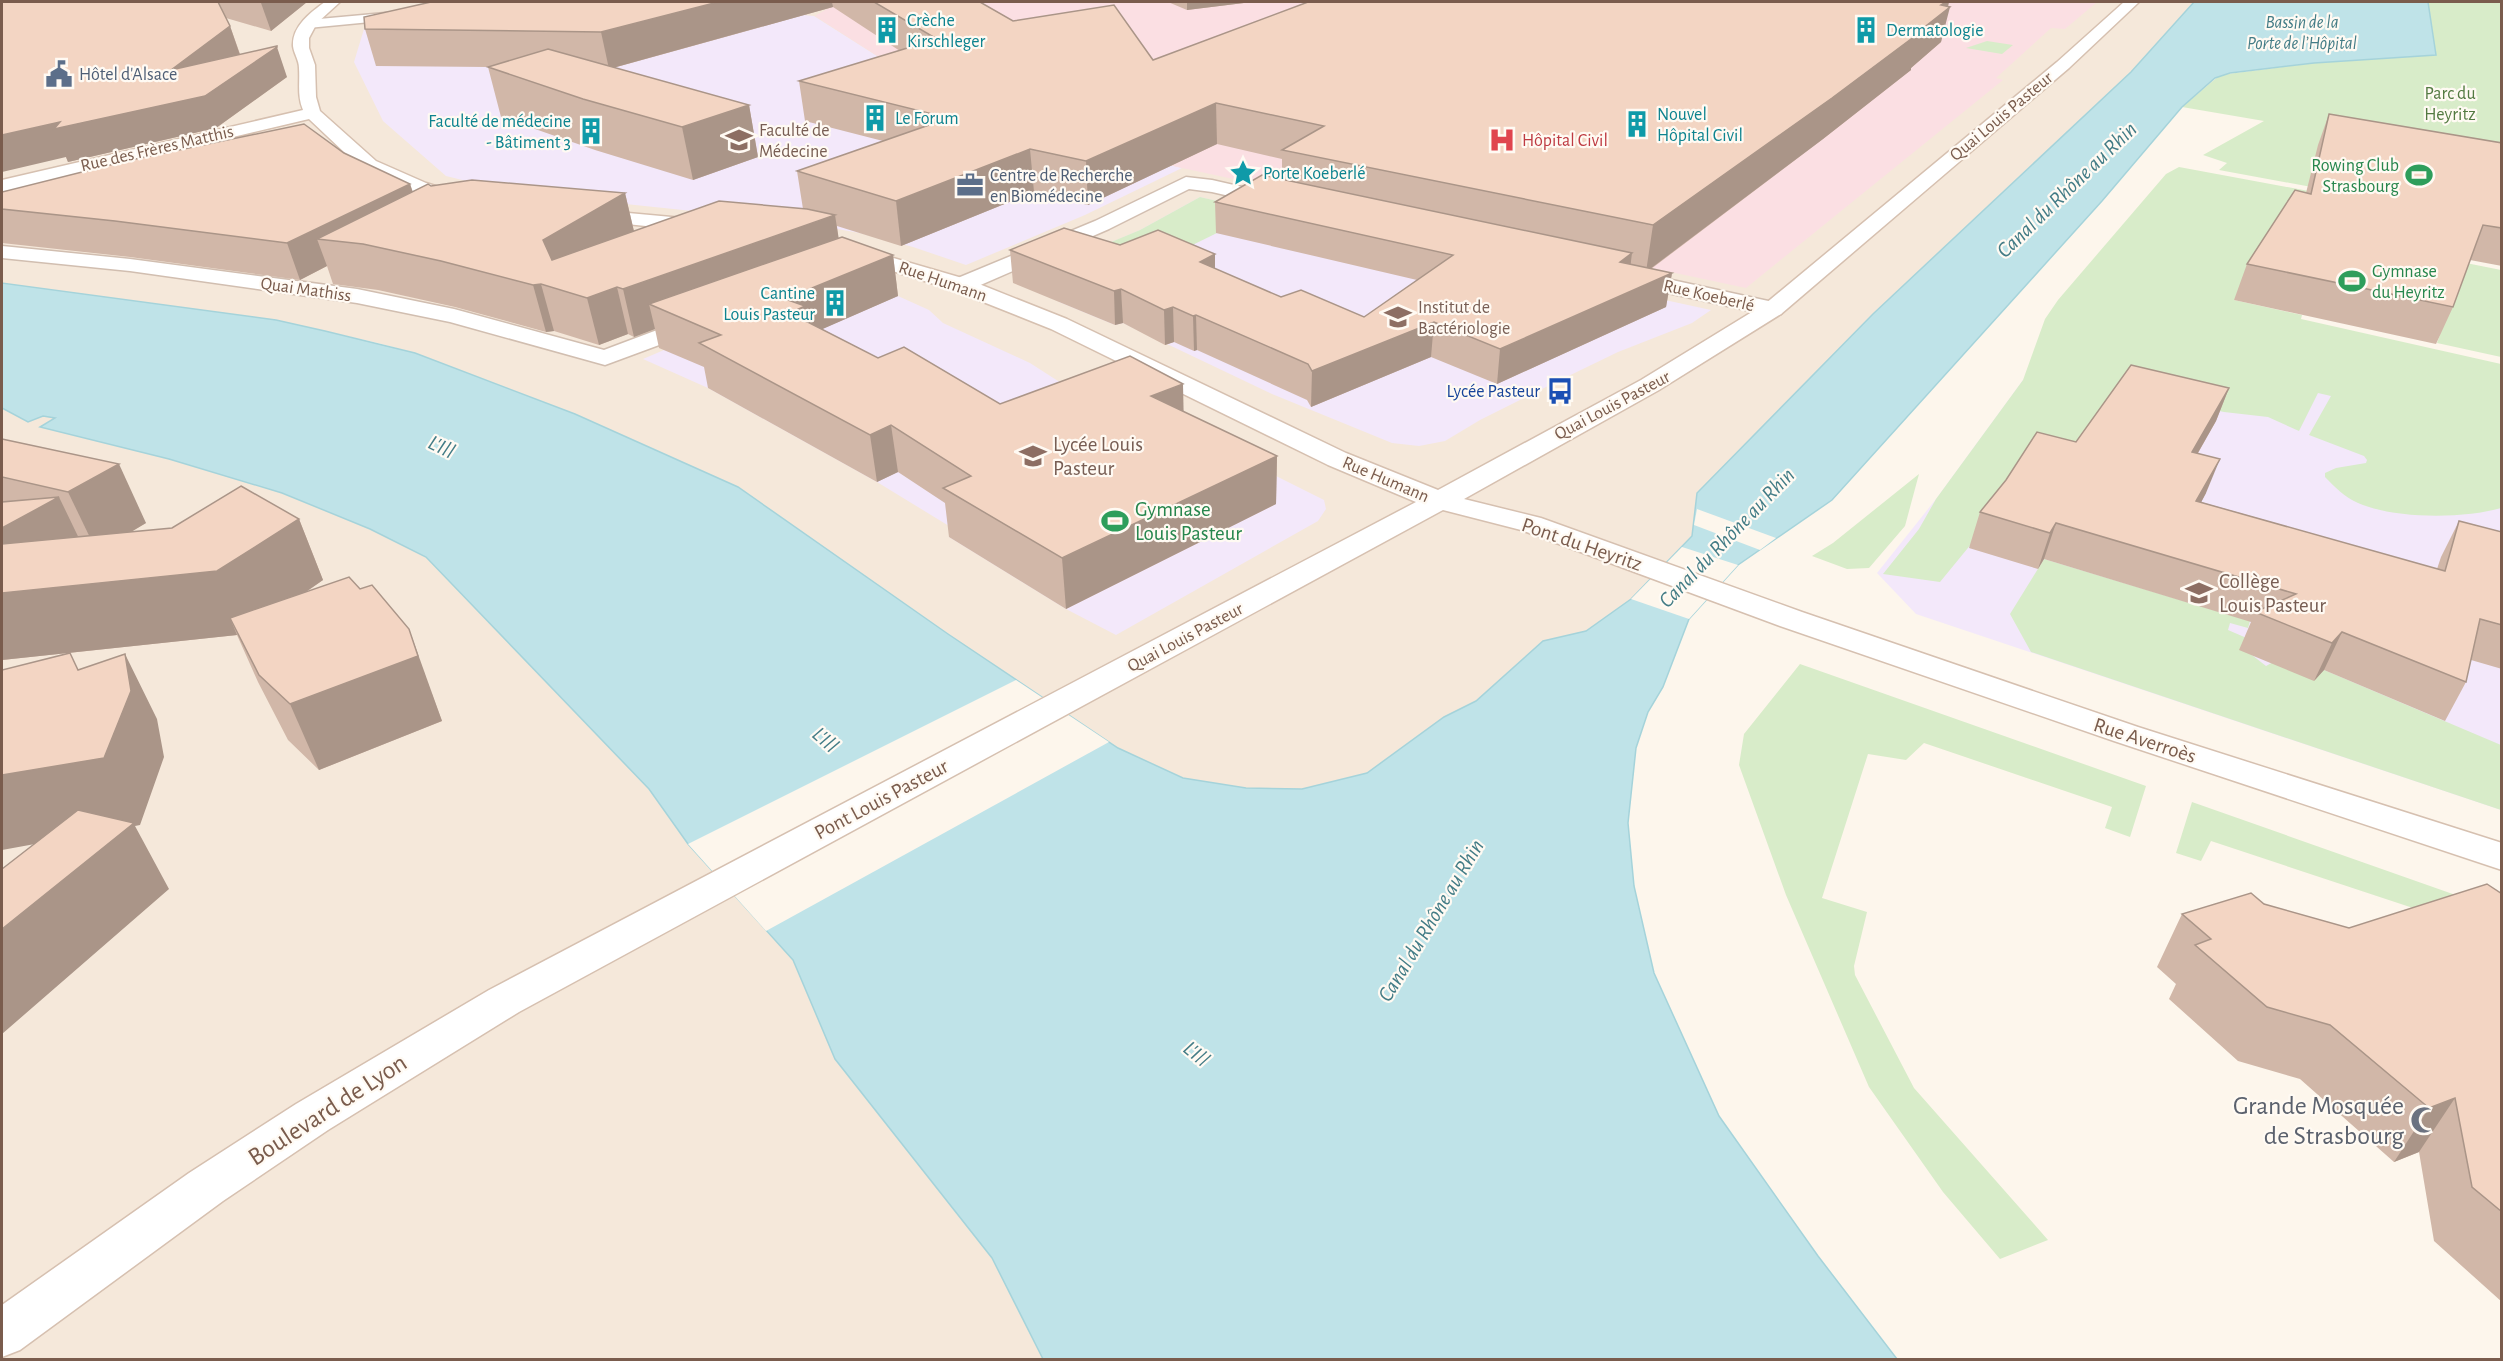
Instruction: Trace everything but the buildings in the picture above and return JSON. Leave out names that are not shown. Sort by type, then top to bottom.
[{"type":"street","points":[[333,2],[308,24],[300,44],[307,67],[305,80],[310,108],[369,165],[419,187],[472,204],[441,216]]},
{"type":"street","name":"Quai Louis Pasteur","points":[[1093,686],[1654,384],[1731,338],[1773,309],[2132,2]]},
{"type":"street","points":[[308,24],[420,15]]},
{"type":"street","name":"Rue des Frères Matthis","points":[[2,186],[313,113]]},
{"type":"street","points":[[320,146],[342,141]]},
{"type":"street","points":[[961,285],[1102,225],[1186,183],[1212,186],[1294,204]]},
{"type":"street","points":[[567,213],[720,228]]},
{"type":"street","name":"Quai Mathiss","points":[[2,252],[304,288],[420,308],[605,358],[717,315]]},
{"type":"street","name":"Rue Humann","points":[[837,258],[873,258],[961,285],[1059,324],[1337,459],[1439,501]]},
{"type":"street","points":[[304,288],[339,270]]},
{"type":"street","name":"Rue Koeberlé","points":[[1609,273],[1773,309]]},
{"type":"street","name":"Pont du Heyritz","points":[[1439,501],[1547,530],[1791,619]]},
{"type":"street","name":"Rue Averroès","points":[[1791,619],[2126,734],[2502,857]]},
{"type":"street","name":"Pont Louis Pasteur","points":[[669,911],[1093,686]]},
{"type":"street","name":"Boulevard de Lyon","points":[[2,1334],[206,1187],[312,1117],[504,1001],[669,911]]},
{"type":"shaded area","points":[[51,2],[2194,2],[2131,72],[1873,314],[1697,493],[1692,536],[1631,599],[1586,631],[1543,642],[1476,701],[1444,717],[1367,773],[1302,789],[1246,788],[1183,778],[1118,748],[948,634],[738,487],[575,414],[415,353],[378,343],[276,320],[2,283],[2,22]]},
{"type":"shaded area","name":"Hôpital Civil","points":[[839,2],[2097,2],[2065,29],[2051,28],[1996,78],[2003,80],[1746,288],[1106,150],[907,75],[815,16]]},
{"type":"shaded area","name":"Faculté de Médecine","points":[[760,11],[814,16],[907,75],[1106,150],[1182,168],[1085,215],[966,265],[913,247],[860,233],[797,222],[511,192],[446,176],[383,121],[354,62],[364,29],[376,25]]},
{"type":"shaded area","name":"Institut de Bactériologie","points":[[1200,197],[1711,310],[1692,323],[1618,352],[1552,384],[1480,420],[1445,441],[1419,446],[1392,443],[1272,394],[1123,323],[1115,325],[1059,302],[1065,300],[1019,281],[1140,230]]},
{"type":"shaded area","name":"Lycée Louis Pasteur","points":[[898,296],[929,310],[943,323],[1030,363],[1058,381],[1088,389],[1184,430],[1324,500],[1326,509],[1318,521],[1116,635],[1066,609],[949,537],[949,526],[877,482],[708,388],[643,359],[664,350]]},
{"type":"shaded area","name":"Collège Louis Pasteur","points":[[2154,353],[2501,436],[2501,810],[1916,614],[1877,573],[1936,499],[2023,380]]},
{"type":"shaded area","points":[[2,408],[56,418],[41,427],[169,459],[282,493],[370,529],[426,557],[649,789],[688,844],[793,960],[835,1059],[992,1258],[1043,1359],[2,1360]]},
{"type":"green space","name":"Parc du Heyritz","points":[[2428,2],[2501,2],[2501,222],[2219,170],[2227,163],[2203,155],[2264,121],[2182,107],[2220,75],[2314,63],[2436,55]]},
{"type":"green space","points":[[1987,41],[2013,45],[2002,54],[1966,48]]},
{"type":"green space","points":[[2179,167],[2395,207],[2294,215],[2234,300],[2302,315],[2301,319],[2501,364],[2501,508],[2468,514],[2409,515],[2373,508],[2348,498],[2325,477],[2325,473],[2336,468],[2366,463],[2367,460],[2364,456],[2309,435],[2331,396],[2318,393],[2299,431],[2268,417],[2224,412],[2145,395],[2070,469],[1995,515],[1940,582],[1883,574],[1919,529],[1936,499],[2023,380],[2045,319],[2058,300],[2166,174]]},
{"type":"green space","points":[[1200,197],[1282,216],[1219,232],[1164,259],[1068,260],[1140,230]]},
{"type":"green space","points":[[2466,263],[2501,270],[2501,357],[2437,343]]},
{"type":"green space","points":[[1919,474],[1905,526],[1869,568],[1847,569],[1812,556],[1833,543]]},
{"type":"green space","points":[[2044,559],[2250,621],[2248,628],[2230,623],[2228,630],[2256,642],[2243,648],[2266,666],[2275,661],[2317,667],[2501,745],[2501,810],[2031,652],[2010,614]]},
{"type":"green space","points":[[1800,664],[2146,786],[2130,837],[2105,828],[2112,807],[1924,743],[1906,760],[1868,754],[1822,898],[1867,912],[1854,966],[1855,975],[1914,1088],[2048,1240],[2000,1259],[1943,1192],[1869,1087],[1786,895],[1739,765],[1744,734]]},
{"type":"green space","points":[[2192,802],[2501,911],[2413,908],[2211,841],[2201,861],[2176,853]]},
{"type":"water","points":[[2194,2],[2428,2],[2436,55],[2314,63],[2230,73],[2215,78],[2182,107],[2102,201],[1832,500],[1738,565],[1689,619],[1663,687],[1648,712],[1636,748],[1628,823],[1634,886],[1654,973],[1719,1116],[1818,1256],[1897,1359],[1043,1359],[992,1258],[835,1059],[793,960],[688,844],[649,789],[426,557],[370,529],[282,493],[169,459],[40,427],[55,418],[43,416],[28,422],[2,408],[2,283],[276,320],[415,353],[575,414],[738,487],[948,634],[1118,748],[1183,778],[1246,788],[1302,789],[1367,773],[1444,717],[1476,701],[1543,641],[1586,631],[1631,599],[1692,536],[1697,493],[1873,314],[2131,72]]},
{"type":"pier","points":[[1697,509],[1776,538],[1760,550],[1694,525]]},
{"type":"pier","points":[[1682,547],[1738,565],[1689,619],[1631,599]]},
{"type":"pier","points":[[1016,680],[1109,742],[766,931],[688,844]]},
{"type":"place","name":"Crèche Kirschleger","points":[[887,30]]},
{"type":"place","name":"Dermatologie","points":[[1866,30]]},
{"type":"place","name":"Hôtel d'Alsace","points":[[59,74]]},
{"type":"place","name":"Le Forum","points":[[875,118]]},
{"type":"place","name":"Nouvel Hôpital Civil","points":[[1637,124]]},
{"type":"place","name":"Faculté de médecine - Bâtiment 3","points":[[591,131]]},
{"type":"place","name":"Faculté de Médecine","points":[[739,140]]},
{"type":"place","name":"Hôpital Civil","points":[[1502,140]]},
{"type":"place","name":"Porte Koeberlé","points":[[1243,173]]},
{"type":"place","name":"Rowing Club Strasbourg","points":[[2419,175]]},
{"type":"place","name":"Centre de Recherche en Biomédecine","points":[[970,185]]},
{"type":"place","name":"Gymnase du Heyritz","points":[[2352,281]]},
{"type":"place","name":"Cantine Louis Pasteur","points":[[835,303]]},
{"type":"place","name":"Institut de Bactériologie","points":[[1398,317]]},
{"type":"place","name":"Lycée Pasteur","points":[[1560,391]]},
{"type":"place","name":"Lycée Louis Pasteur","points":[[1033,456]]},
{"type":"place","name":"Gymnase Louis Pasteur","points":[[1115,521]]},
{"type":"place","name":"Collège Louis Pasteur","points":[[2199,593]]},
{"type":"place","name":"Grande Mosquée de Strasbourg","points":[[2424,1120]]},
{"type":"water label","name":"Bassin de la Porte de l’Hôpital","points":[[2302,32]]},
{"type":"water label","name":"Canal du Rhône au Rhin","points":[[2066,189]]},
{"type":"water label","name":"L'Ill","points":[[442,446]]},
{"type":"water label","name":"Canal du Rhône au Rhin","points":[[1726,537]]},
{"type":"water label","name":"L'Ill","points":[[826,739]]},
{"type":"water label","name":"Canal du Rhône au Rhin","points":[[1430,920]]},
{"type":"water label","name":"L'Ill","points":[[1197,1053]]}]
